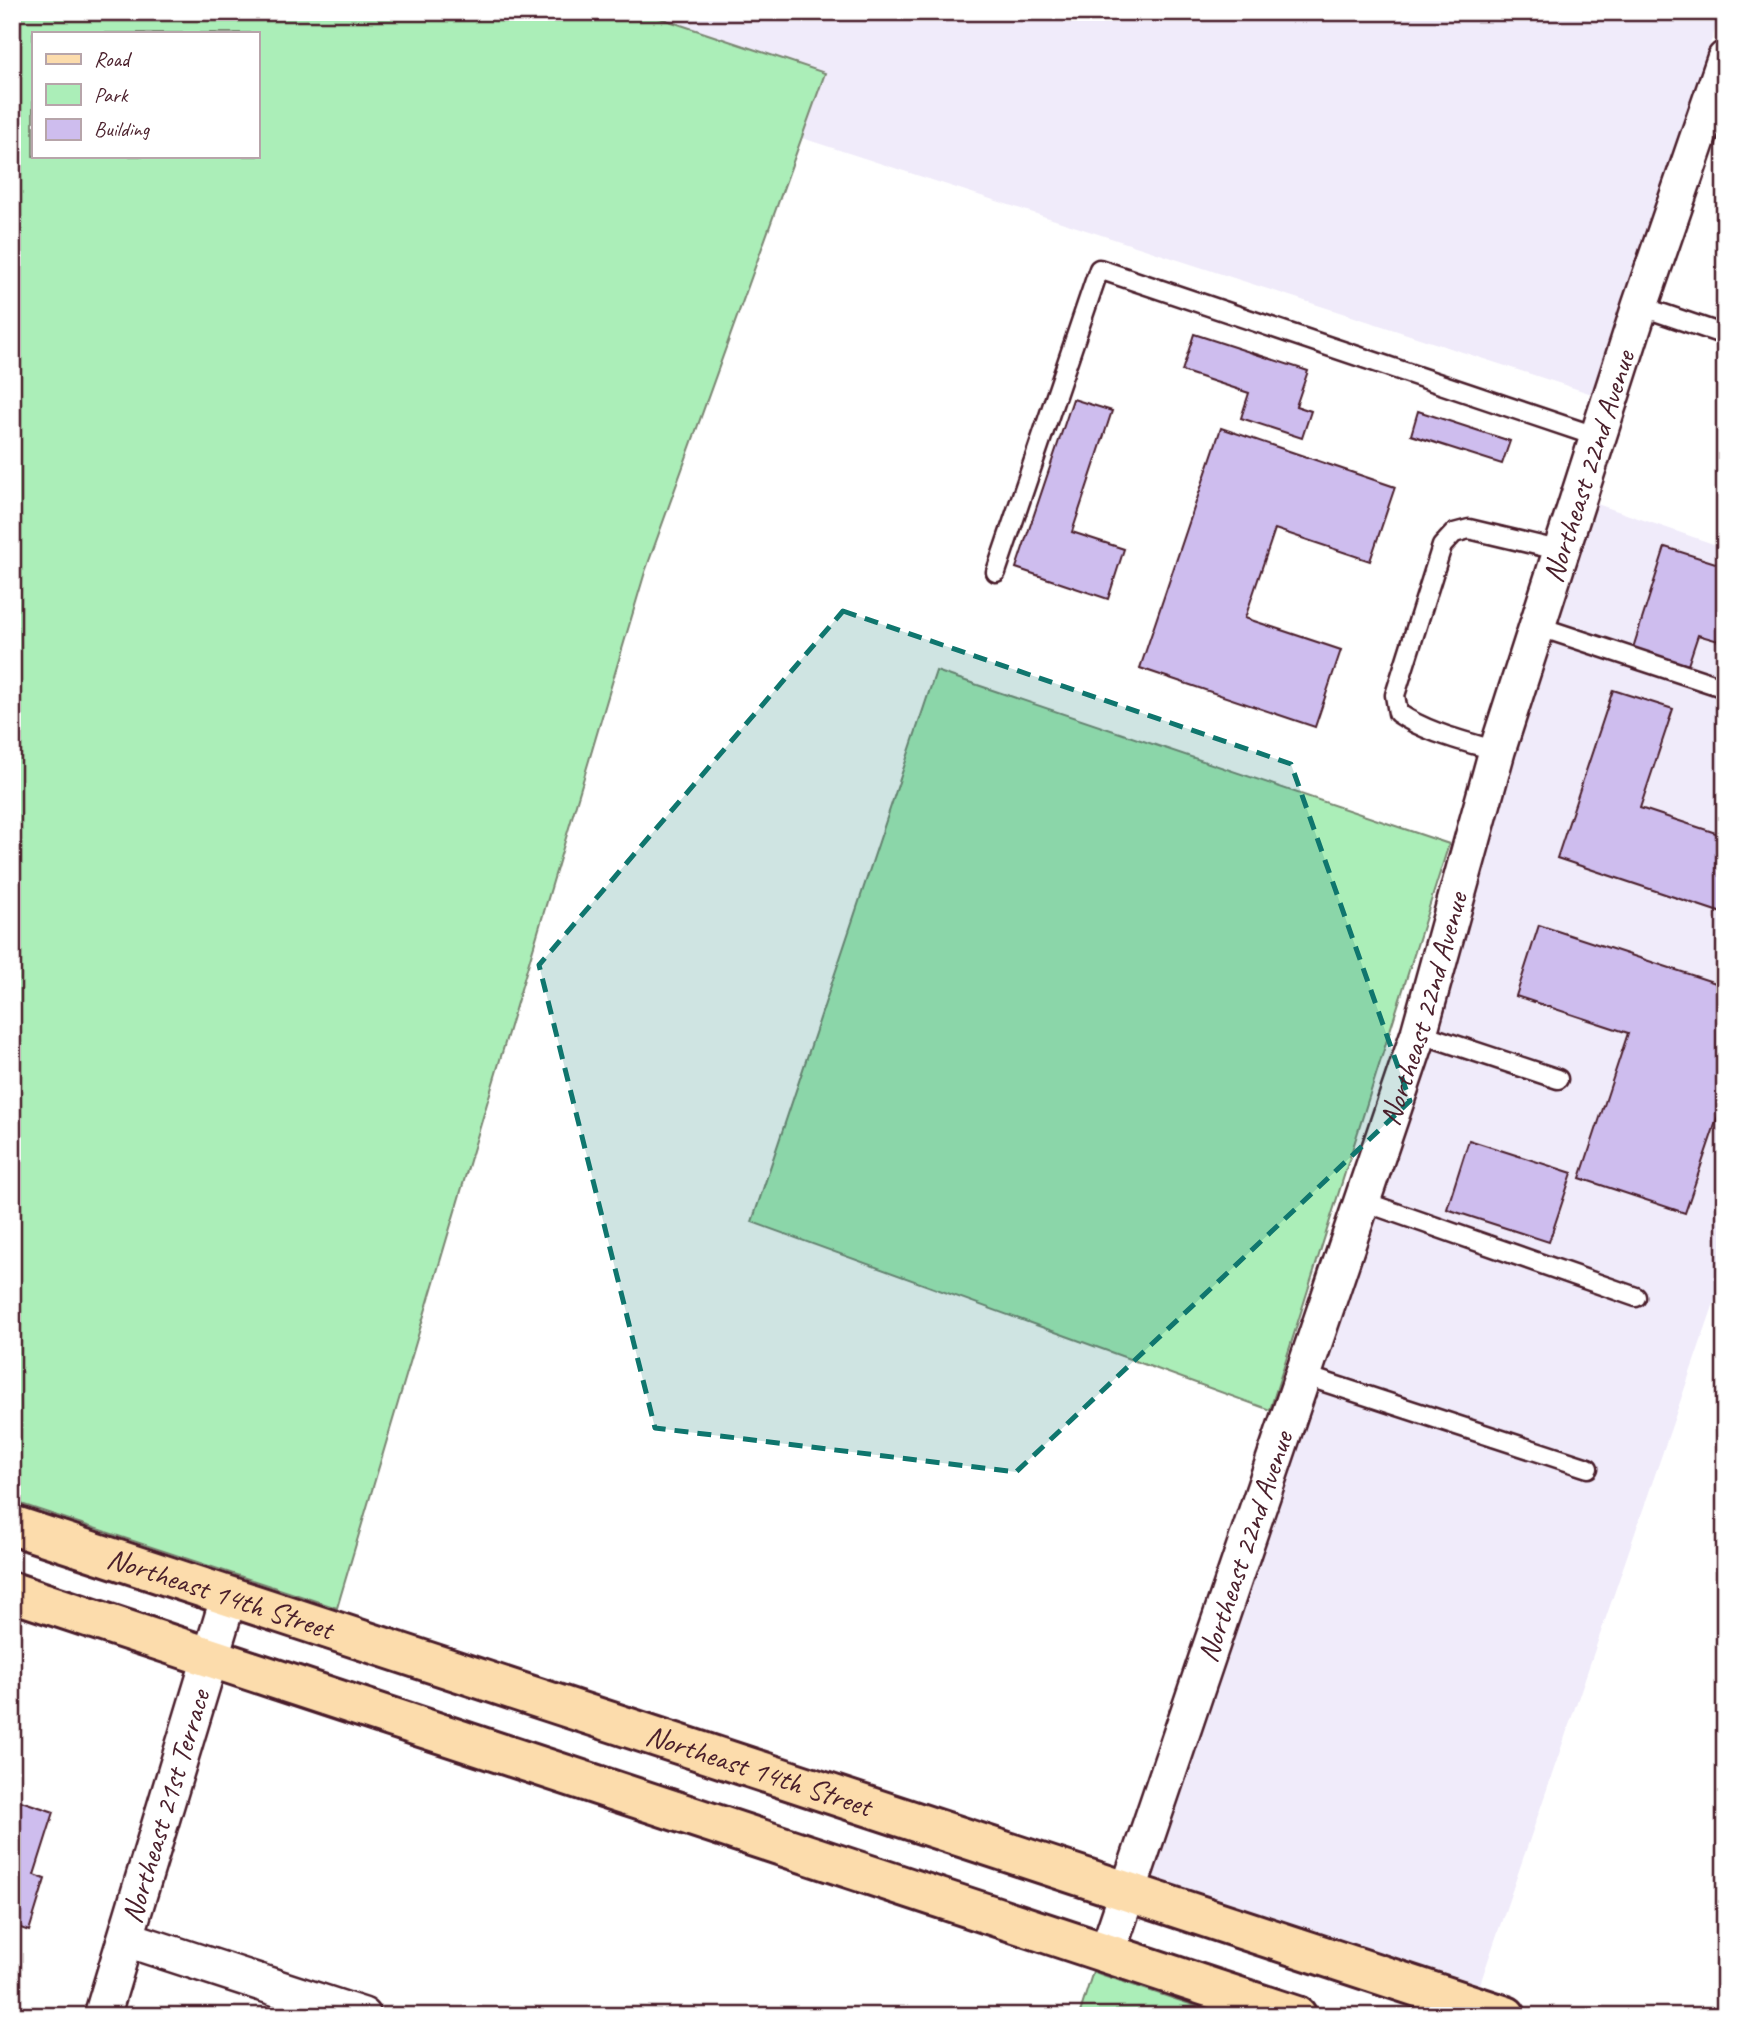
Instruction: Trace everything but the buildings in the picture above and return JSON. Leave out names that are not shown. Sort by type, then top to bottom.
[{"type":"main road","name":"Northeast 14th Street","points":[[12,1525],[1506,2016]]},
{"type":"main road","points":[[12,1592],[1297,2016]]},
{"type":"street","name":"Northeast 22nd Avenue","points":[[1107,1953],[1419,1033],[1497,751],[1640,306],[1725,59]]},
{"type":"street","name":"Northeast 21st Terrace","points":[[102,2016],[229,1596]]},
{"type":"street","points":[[127,1939],[363,2016]]},
{"type":"lane","points":[[996,572],[1099,269],[1598,437]]},
{"type":"lane","points":[[1640,306],[1725,335]]},
{"type":"lane","points":[[1497,751],[1412,723],[1398,713],[1395,695],[1438,559],[1442,547],[1454,533],[1469,529],[1562,551]]},
{"type":"lane","points":[[1538,626],[1725,688]]},
{"type":"lane","points":[[1419,1033],[1558,1079]]},
{"type":"lane","points":[[1362,1200],[1636,1297]]},
{"type":"lane","points":[[1303,1375],[1588,1468]]},
{"type":"highlighted area","points":[[843,611],[1291,764],[1410,1101],[1016,1472],[655,1428],[539,965]]},
{"type":"shaded area","points":[[642,12],[1721,12],[1592,394],[802,138],[825,73]]},
{"type":"shaded area","points":[[1597,504],[1725,548],[1725,1271],[1480,1984],[1153,1877],[1437,1039],[1515,757]]},
{"type":"green space","points":[[12,12],[642,12],[825,73],[645,572],[337,1608],[12,1501]]},
{"type":"green space","points":[[936,671],[1449,844],[1270,1410],[752,1222]]},
{"type":"green space","points":[[1093,1971],[1100,1974],[1226,2016],[1079,2016]]}]
